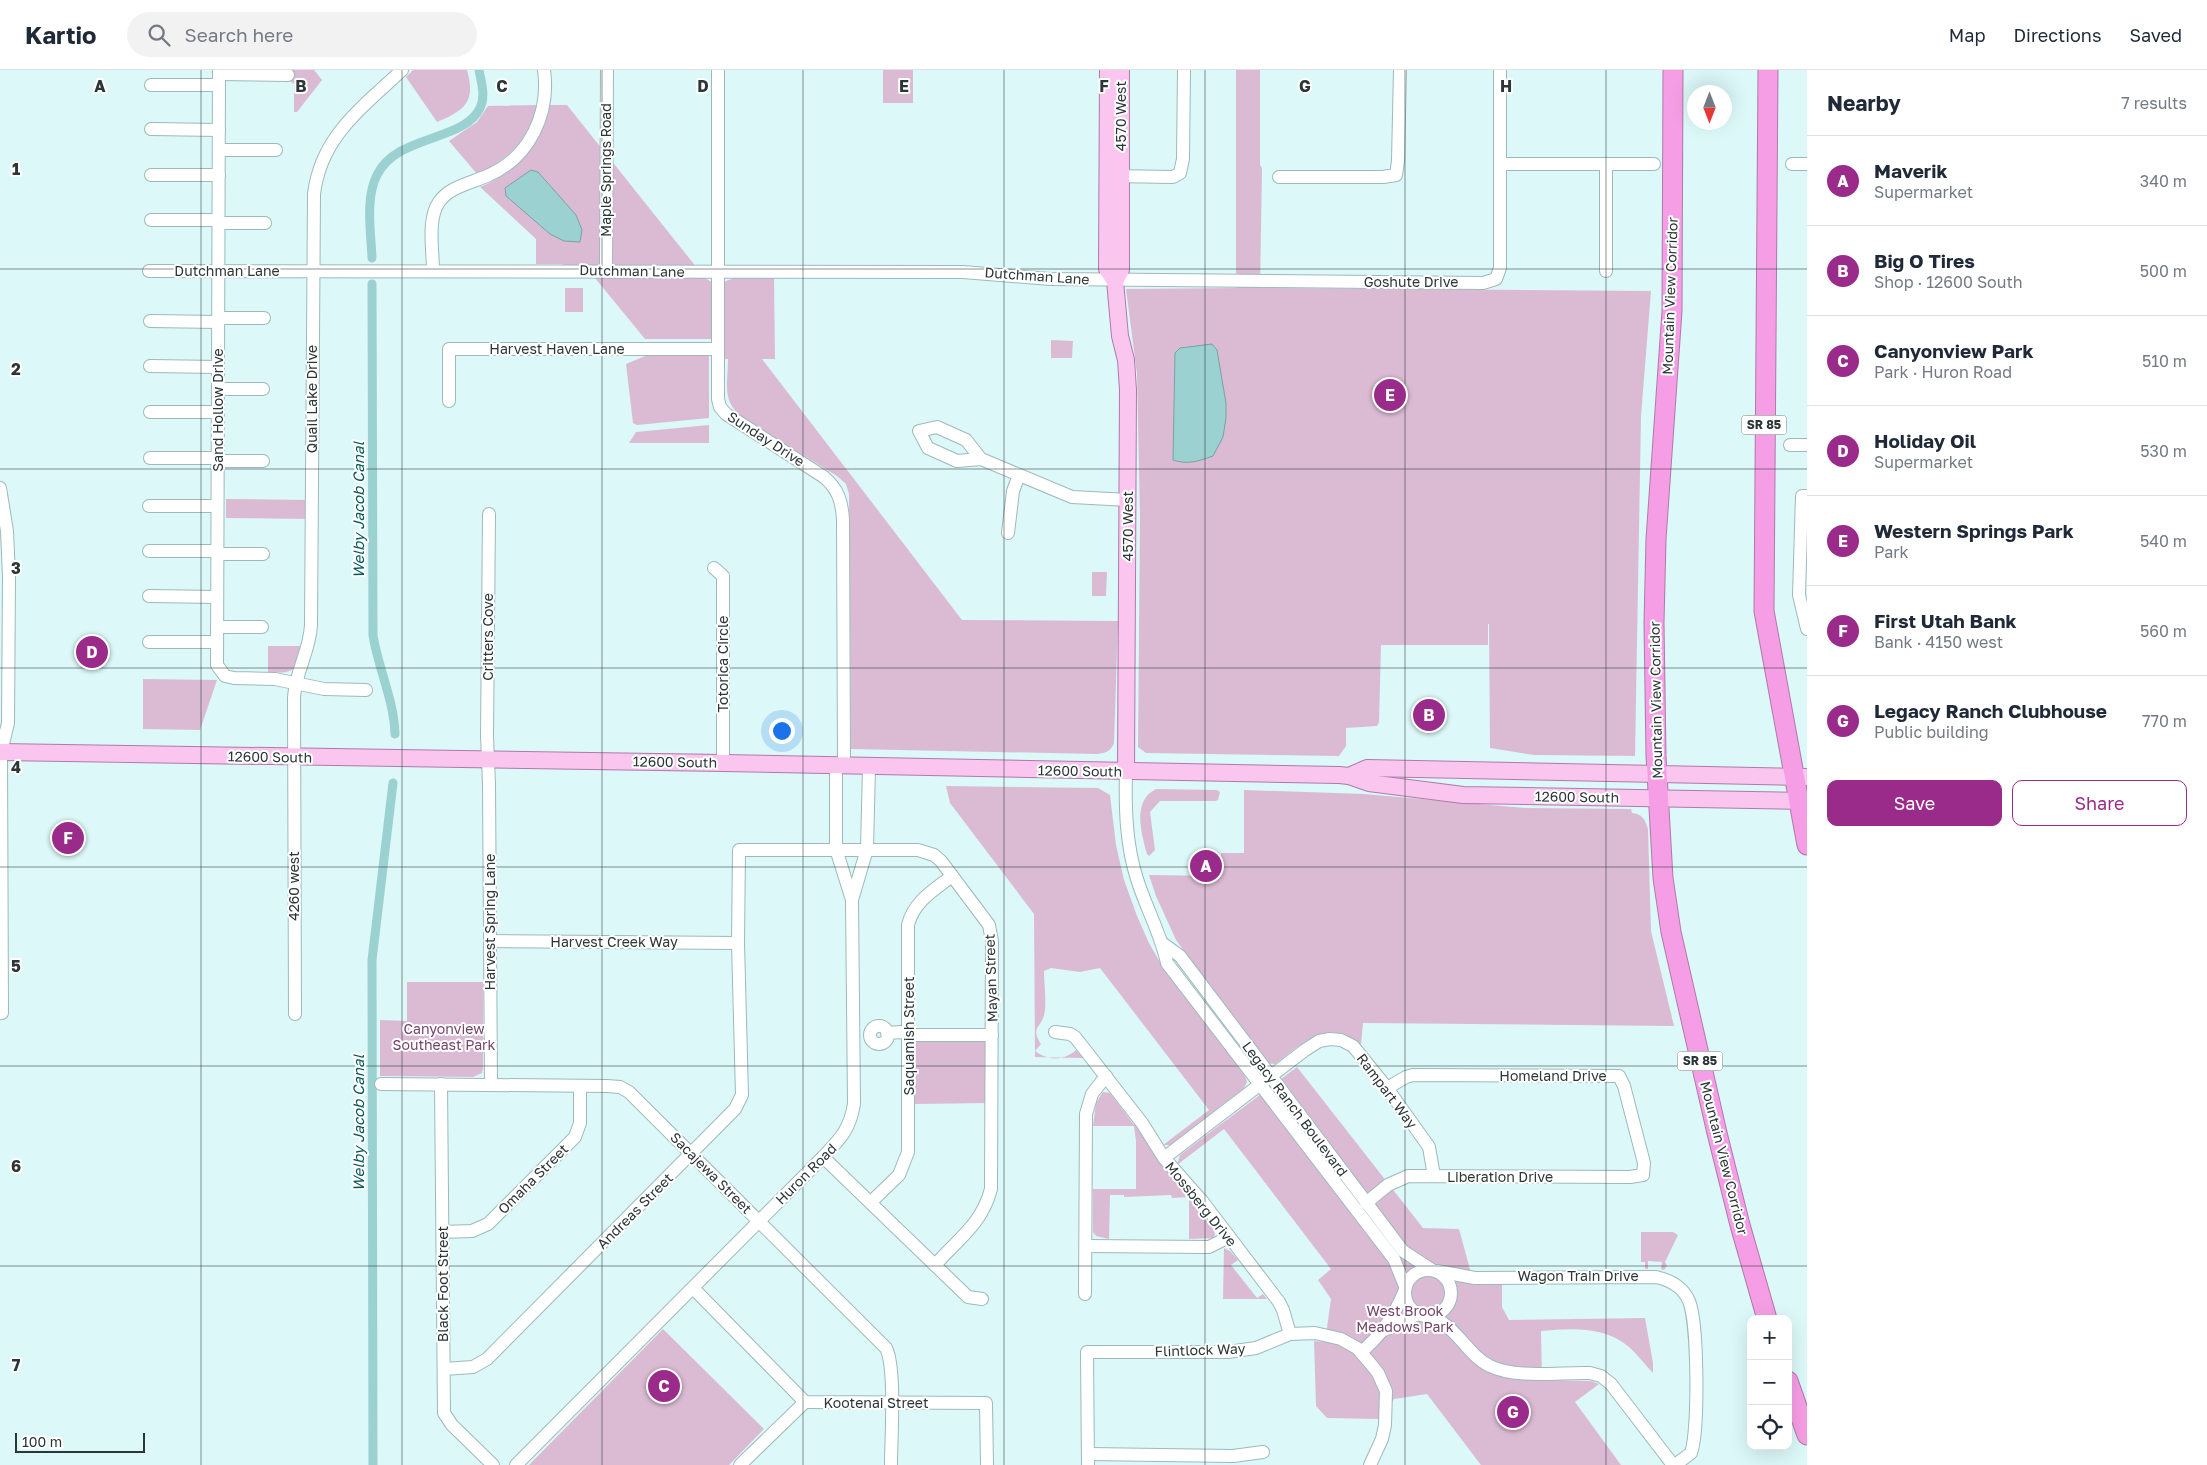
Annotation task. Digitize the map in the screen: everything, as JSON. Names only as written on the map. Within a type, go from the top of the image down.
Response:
[{"type":"highway","name":"Mountain View Corridor","points":[[1673,70],[1672,311],[1656,539],[1654,623],[1656,774],[1663,878],[1673,940],[1740,1224],[1767,1315]]},
{"type":"highway","name":"SR 85","points":[[1768,70],[1764,611],[1801,777],[1807,845]]},
{"type":"highway","points":[[1792,1392],[1807,1435]]},
{"type":"main road","name":"4570 West","points":[[1108,70],[1121,270],[1115,281],[1120,336],[1126,360],[1128,390],[1129,500],[1126,771]]},
{"type":"main road","name":"4570 West","points":[[1114,176],[1121,70]]},
{"type":"main road","name":"12600 South","points":[[0,751],[1349,776],[1369,783],[1463,795],[1803,801]]},
{"type":"main road","name":"12600 South","points":[[1349,776],[1367,768],[1801,777]]},
{"type":"street","name":"Quail Lake Drive","points":[[294,757],[296,681],[308,649],[311,633],[313,270],[314,194],[317,173],[324,154],[339,132],[402,70]]},
{"type":"street","points":[[433,270],[433,218],[438,202],[457,187],[491,174],[520,154],[537,126],[542,110],[546,82],[544,70]]},
{"type":"street","name":"Maple Springs Road","points":[[606,270],[607,70]]},
{"type":"street","name":"Sunday Drive","points":[[718,70],[717,392],[723,411],[824,477],[833,485],[839,495],[843,520],[840,766]]},
{"type":"street","points":[[1114,176],[1172,177],[1180,174],[1183,159],[1184,70]]},
{"type":"street","points":[[1280,177],[1383,177],[1396,175],[1400,70]]},
{"type":"street","name":"Goshute Drive","points":[[1115,281],[1483,283],[1496,279],[1500,268],[1500,70]]},
{"type":"street","points":[[151,85],[219,76],[288,75]]},
{"type":"street","name":"Sand Hollow Drive","points":[[219,76],[217,665],[225,676],[234,678],[275,678],[296,681],[324,689],[366,690]]},
{"type":"street","points":[[151,129],[219,130]]},
{"type":"street","points":[[219,150],[276,150]]},
{"type":"street","points":[[1501,164],[1654,164]]},
{"type":"street","points":[[1606,164],[1606,271]]},
{"type":"street","points":[[1792,164],[1807,164]]},
{"type":"street","points":[[151,175],[219,176]]},
{"type":"street","points":[[151,220],[265,223]]},
{"type":"street","name":"Dutchman Lane","points":[[148,271],[606,270],[963,272],[1050,280],[1115,281]]},
{"type":"street","points":[[150,321],[264,318]]},
{"type":"street","name":"Harvest Haven Lane","points":[[448,401],[449,349],[718,349]]},
{"type":"street","points":[[150,366],[218,367]]},
{"type":"street","points":[[218,389],[263,390]]},
{"type":"street","points":[[150,412],[218,412]]},
{"type":"street","points":[[1790,445],[1807,445]]},
{"type":"street","points":[[150,458],[263,461]]},
{"type":"street","points":[[981,460],[1072,497],[1129,500]]},
{"type":"street","points":[[1008,533],[1013,491],[1019,475]]},
{"type":"street","points":[[0,488],[7,531],[9,576],[8,724],[0,751],[2,1013]]},
{"type":"street","points":[[1807,496],[1802,496],[1799,595],[1807,629]]},
{"type":"street","points":[[149,506],[217,506]]},
{"type":"street","name":"Critters Cove","points":[[488,759],[490,514]]},
{"type":"street","points":[[149,551],[263,554]]},
{"type":"street","name":"Totorica Circle","points":[[714,568],[722,576],[723,763]]},
{"type":"street","points":[[149,596],[217,597]]},
{"type":"street","points":[[216,627],[262,627]]},
{"type":"street","points":[[149,642],[216,642]]},
{"type":"street","name":"4260 west","points":[[294,757],[295,1014]]},
{"type":"street","name":"Harvest Spring Lane","points":[[488,759],[490,1085]]},
{"type":"street","name":"Huron Road","points":[[840,766],[836,849],[852,900]]},
{"type":"street","name":"Huron Road","points":[[516,1465],[760,1221],[841,1138],[851,1123],[854,1104],[852,900],[867,849],[869,767]]},
{"type":"street","name":"Legacy Ranch Boulevard","points":[[1126,771],[1126,817],[1131,852],[1137,878],[1149,914],[1162,942],[1167,963],[1366,1203],[1403,1251],[1435,1271]]},
{"type":"street","name":"Mayan Street","points":[[739,850],[867,849],[918,850],[926,852],[941,861],[989,925],[992,941],[991,1189],[987,1204],[979,1219],[935,1265]]},
{"type":"street","name":"Andreas Street","points":[[444,1368],[473,1366],[487,1359],[735,1109],[742,1096],[738,943],[739,850]]},
{"type":"street","name":"Saquamish Street","points":[[872,1202],[899,1175],[908,1152],[908,925],[911,914],[917,904],[952,876]]},
{"type":"street","name":"Harvest Creek Way","points":[[490,941],[738,943]]},
{"type":"street","points":[[853,1035],[870,1035],[873,1029],[878,1026],[884,1028],[887,1035],[902,1038],[909,1035],[992,1035]]},
{"type":"street","name":"Mossberg Drive","points":[[1055,1032],[1070,1034],[1076,1038],[1106,1076],[1142,1123],[1164,1158],[1202,1201],[1279,1302],[1290,1334]]},
{"type":"street","name":"Rampart Way","points":[[1164,1158],[1319,1041],[1330,1039],[1341,1040],[1353,1046],[1387,1088],[1429,1147],[1434,1176]]},
{"type":"street","name":"Homeland Drive","points":[[1387,1088],[1413,1075],[1619,1076],[1624,1086],[1644,1163],[1643,1175]]},
{"type":"street","points":[[1085,1294],[1086,1114],[1092,1094],[1106,1076]]},
{"type":"street","name":"Legacy Ranch Boulevard","points":[[1265,1080],[1394,1259],[1405,1288]]},
{"type":"street","name":"Sacajewa Street","points":[[381,1084],[620,1087],[629,1092],[886,1348],[889,1355],[891,1465]]},
{"type":"street","name":"Black Foot Street","points":[[441,1084],[444,1413],[452,1426],[492,1465]]},
{"type":"street","name":"Omaha Street","points":[[443,1232],[472,1231],[488,1224],[575,1137],[580,1123],[580,1086]]},
{"type":"street","points":[[823,1156],[968,1297],[982,1298]]},
{"type":"street","name":"Liberation Drive","points":[[1366,1203],[1395,1180],[1408,1176],[1630,1178],[1643,1175]]},
{"type":"street","points":[[1086,1246],[1202,1248],[1215,1246],[1229,1237]]},
{"type":"street","points":[[1361,1352],[1382,1331],[1398,1307],[1405,1288],[1413,1275],[1419,1271],[1435,1271],[1448,1280],[1455,1333]]},
{"type":"street","name":"Wagon Train Drive","points":[[1435,1271],[1475,1278],[1643,1276],[1663,1278],[1679,1287],[1688,1301],[1694,1320],[1695,1436],[1691,1453],[1674,1465]]},
{"type":"street","points":[[1382,1331],[1422,1315],[1441,1313],[1451,1297],[1475,1278]]},
{"type":"street","name":"Kootenai Street","points":[[693,1288],[805,1402],[986,1403],[987,1465]]},
{"type":"street","points":[[1405,1288],[1407,1304],[1422,1315],[1443,1324],[1455,1333],[1482,1362],[1498,1370],[1517,1373],[1590,1373],[1601,1376],[1611,1384],[1674,1465]]},
{"type":"street","name":"Flintlock Way","points":[[1088,1460],[1087,1352],[1228,1352],[1256,1348],[1290,1334],[1327,1335],[1341,1339],[1361,1352],[1378,1373],[1386,1392],[1385,1425],[1372,1465]]},
{"type":"street","points":[[740,1465],[805,1402]]},
{"type":"street","points":[[1088,1460],[1233,1456],[1263,1452]]},
{"type":"green space","points":[[291,70],[314,70],[322,80],[297,112],[294,112],[294,84],[290,81]]},
{"type":"green space","points":[[413,70],[467,70],[470,90],[466,104],[455,113],[437,122],[406,77]]},
{"type":"green space","points":[[883,70],[913,70],[913,103],[883,103]]},
{"type":"green space","points":[[1236,70],[1260,70],[1260,165],[1262,168],[1260,288],[1651,291],[1641,416],[1635,756],[1534,755],[1490,748],[1489,624],[1488,645],[1381,645],[1379,722],[1377,726],[1346,728],[1346,746],[1339,756],[1146,753],[1138,747],[1140,516],[1137,374],[1126,289],[1236,288]]},
{"type":"green space","points":[[537,105],[528,128],[516,147],[499,162],[477,174],[449,141],[477,122],[488,106]]},
{"type":"green space","points":[[550,105],[567,105],[705,278],[713,283],[713,339],[645,339],[595,278],[564,278],[563,264],[536,264],[536,239],[480,187],[506,173],[526,155],[540,133]]},
{"type":"green space","points":[[734,278],[774,278],[775,359],[762,359],[962,620],[1118,621],[1114,743],[1110,750],[1097,754],[851,749],[849,494],[846,484],[837,476],[743,418],[731,405],[727,392],[728,359],[723,359],[722,286],[726,281]]},
{"type":"green space","points":[[565,288],[583,288],[583,312],[565,312]]},
{"type":"green space","points":[[1051,340],[1073,341],[1072,358],[1051,358]]},
{"type":"green space","points":[[709,353],[709,418],[637,425],[633,423],[626,364],[650,354]]},
{"type":"green space","points":[[709,425],[709,443],[629,443],[636,432]]},
{"type":"green space","points":[[226,499],[307,500],[307,519],[226,518]]},
{"type":"green space","points":[[1092,572],[1107,572],[1106,596],[1092,596]]},
{"type":"green space","points":[[268,646],[303,646],[293,669],[284,672],[268,672]]},
{"type":"green space","points":[[143,679],[217,680],[200,730],[143,729]]},
{"type":"green space","points":[[946,786],[1098,788],[1110,795],[1116,845],[1124,880],[1149,943],[1161,964],[1245,1076],[1247,1082],[1244,1088],[1170,1145],[1163,1145],[1209,1110],[1100,968],[1080,972],[1051,968],[1044,971],[1045,1011],[1036,1031],[1041,1044],[1035,1051],[1048,1057],[1035,1057],[1034,914],[950,803]]},
{"type":"green space","points":[[1156,789],[1217,790],[1220,792],[1218,800],[1215,801],[1160,801],[1150,812],[1155,850],[1149,856],[1140,818],[1144,801],[1148,794]]},
{"type":"green space","points":[[1244,790],[1364,794],[1525,808],[1631,809],[1632,813],[1643,818],[1648,829],[1651,931],[1674,1026],[1363,1023],[1361,1045],[1349,1037],[1337,1033],[1326,1033],[1305,1042],[1275,1064],[1267,1063],[1176,940],[1156,896],[1149,875],[1220,876],[1221,853],[1244,853]]},
{"type":"green space","name":"Canyonview Southeast Park","points":[[407,982],[483,982],[482,1073],[473,1077],[380,1076],[380,1020],[407,1021]]},
{"type":"green space","points":[[916,1039],[984,1039],[988,1044],[989,1103],[913,1104],[913,1044]]},
{"type":"green space","points":[[1076,1050],[1083,1058],[1062,1058]]},
{"type":"green space","name":"West Brook Meadows Park","points":[[1297,1067],[1423,1228],[1459,1229],[1474,1284],[1502,1284],[1502,1307],[1509,1320],[1645,1318],[1653,1373],[1629,1347],[1609,1335],[1576,1329],[1541,1331],[1542,1380],[1591,1381],[1599,1384],[1575,1402],[1621,1465],[1481,1465],[1427,1394],[1394,1399],[1380,1419],[1327,1418],[1316,1406],[1314,1341],[1325,1342],[1331,1299],[1318,1280],[1331,1269],[1224,1129],[1177,1165],[1180,1155]]},
{"type":"green space","points":[[1103,1092],[1110,1093],[1134,1125],[1135,1123],[1170,1174],[1190,1195],[1189,1198],[1172,1198],[1171,1195],[1124,1197],[1124,1195],[1110,1195],[1109,1239],[1096,1236],[1093,1232],[1093,1189],[1136,1189],[1136,1141],[1134,1126],[1093,1126],[1096,1103]]},
{"type":"green space","points":[[1189,1198],[1214,1230],[1215,1235],[1213,1238],[1189,1239]]},
{"type":"green space","points":[[1641,1232],[1673,1232],[1678,1235],[1665,1262],[1667,1266],[1664,1270],[1661,1269],[1662,1262],[1648,1261],[1648,1269],[1645,1269],[1645,1262],[1641,1262]]},
{"type":"green space","points":[[1224,1248],[1230,1251],[1238,1260],[1231,1265],[1257,1298],[1263,1294],[1267,1299],[1223,1299]]},
{"type":"green space","points":[[663,1329],[764,1429],[729,1465],[529,1465]]},
{"type":"water","points":[[531,170],[538,172],[576,215],[582,230],[580,242],[564,241],[550,234],[506,196],[505,188]]},
{"type":"water","points":[[1212,344],[1217,350],[1226,403],[1223,437],[1213,456],[1189,462],[1173,460],[1175,353],[1180,348]]},
{"type":"waterway","name":"Welby Jacob Canal","points":[[372,258],[370,205],[373,184],[377,175],[387,162],[399,152],[460,127],[472,119],[480,108],[483,99],[479,70]]},
{"type":"waterway","name":"Welby Jacob Canal","points":[[372,284],[373,635],[392,709],[395,734]]},
{"type":"waterway","name":"Welby Jacob Canal","points":[[373,1465],[372,960],[393,783]]},
{"type":"place","name":"Western Springs Park","points":[[1390,395]]},
{"type":"place","name":"Holiday Oil","points":[[92,652]]},
{"type":"place","name":"Big O Tires","points":[[1429,715]]},
{"type":"place","name":"First Utah Bank","points":[[68,838]]},
{"type":"place","name":"Maverik","points":[[1206,866]]},
{"type":"place","name":"Canyonview Park","points":[[664,1386]]},
{"type":"place","name":"Legacy Ranch Clubhouse","points":[[1513,1412]]}]
